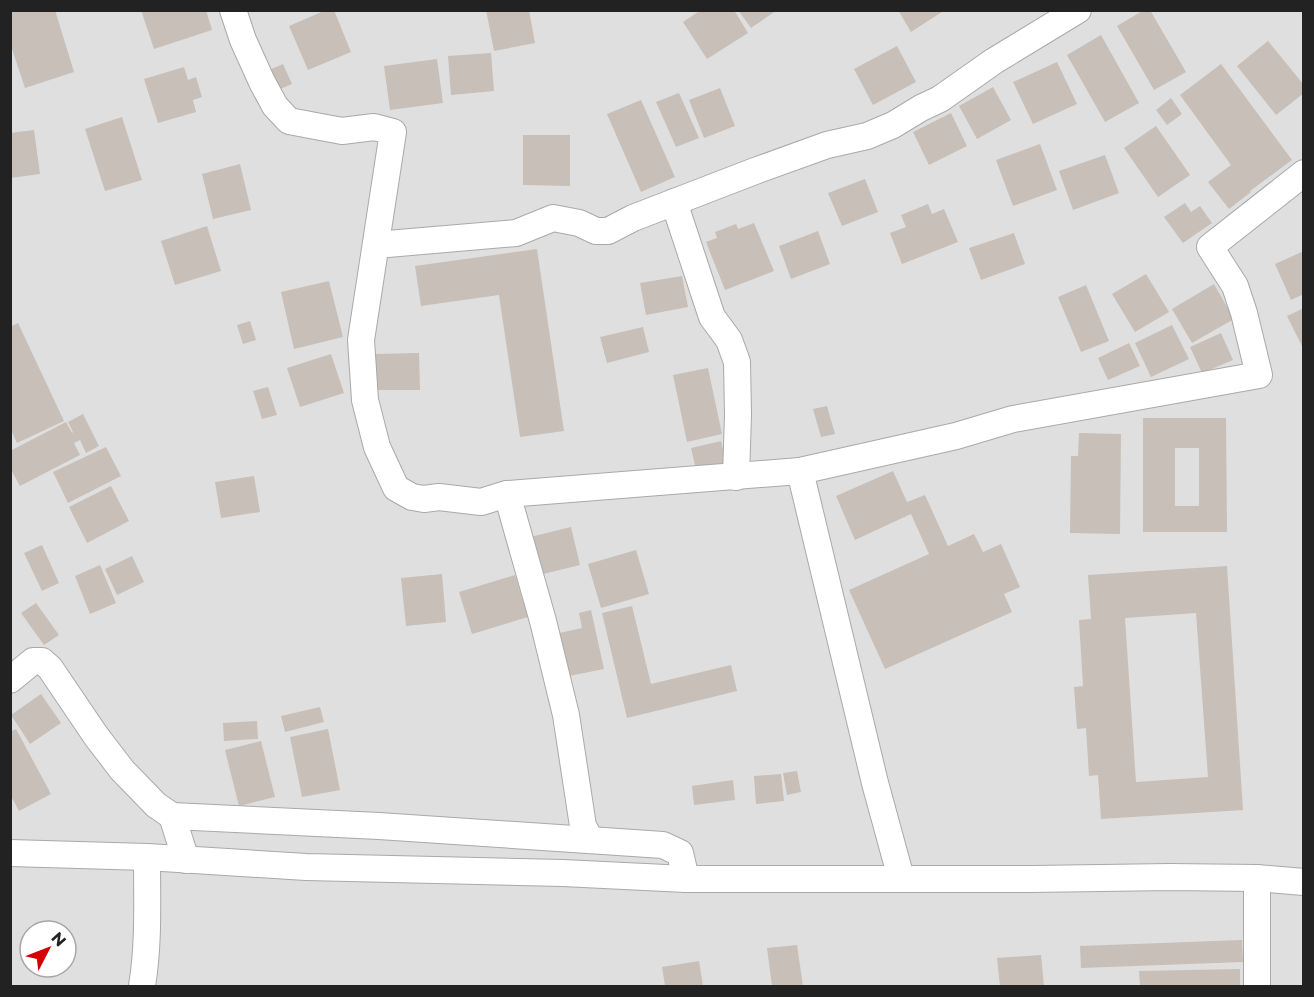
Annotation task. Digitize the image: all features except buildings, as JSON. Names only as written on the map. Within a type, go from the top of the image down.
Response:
[{"type":"street","points":[[233,10],[243,40],[262,82],[275,106],[289,121],[342,131],[374,127],[393,132],[362,340],[365,400],[377,447],[396,488],[412,497],[424,499],[439,497],[481,502],[507,494],[800,471],[956,436],[1013,419],[1259,375],[1235,286],[1210,247],[1304,173]]},
{"type":"street","points":[[376,245],[516,233],[553,218],[579,223],[596,231],[608,231],[633,218],[827,145],[867,136],[893,125],[940,99],[994,61],[1078,10]]},
{"type":"street","points":[[674,202],[712,317],[729,340],[737,362],[736,477]]},
{"type":"street","points":[[800,471],[873,775],[901,878]]},
{"type":"street","points":[[507,494],[546,632],[566,715],[583,826],[590,839]]},
{"type":"street","points":[[10,680],[33,662],[45,663],[122,770],[156,805],[172,816],[226,817],[663,845],[680,853],[686,879]]},
{"type":"street","points":[[172,816],[186,860]]},
{"type":"street","points":[[10,853],[147,857],[306,867],[563,873],[686,879],[1170,877],[1257,878],[1304,882]]},
{"type":"street","points":[[142,987],[148,922],[147,857]]},
{"type":"street","points":[[1257,878],[1257,987]]},
{"type":"shaded area","points":[[10,11],[1303,11],[1303,986],[11,986]]}]
